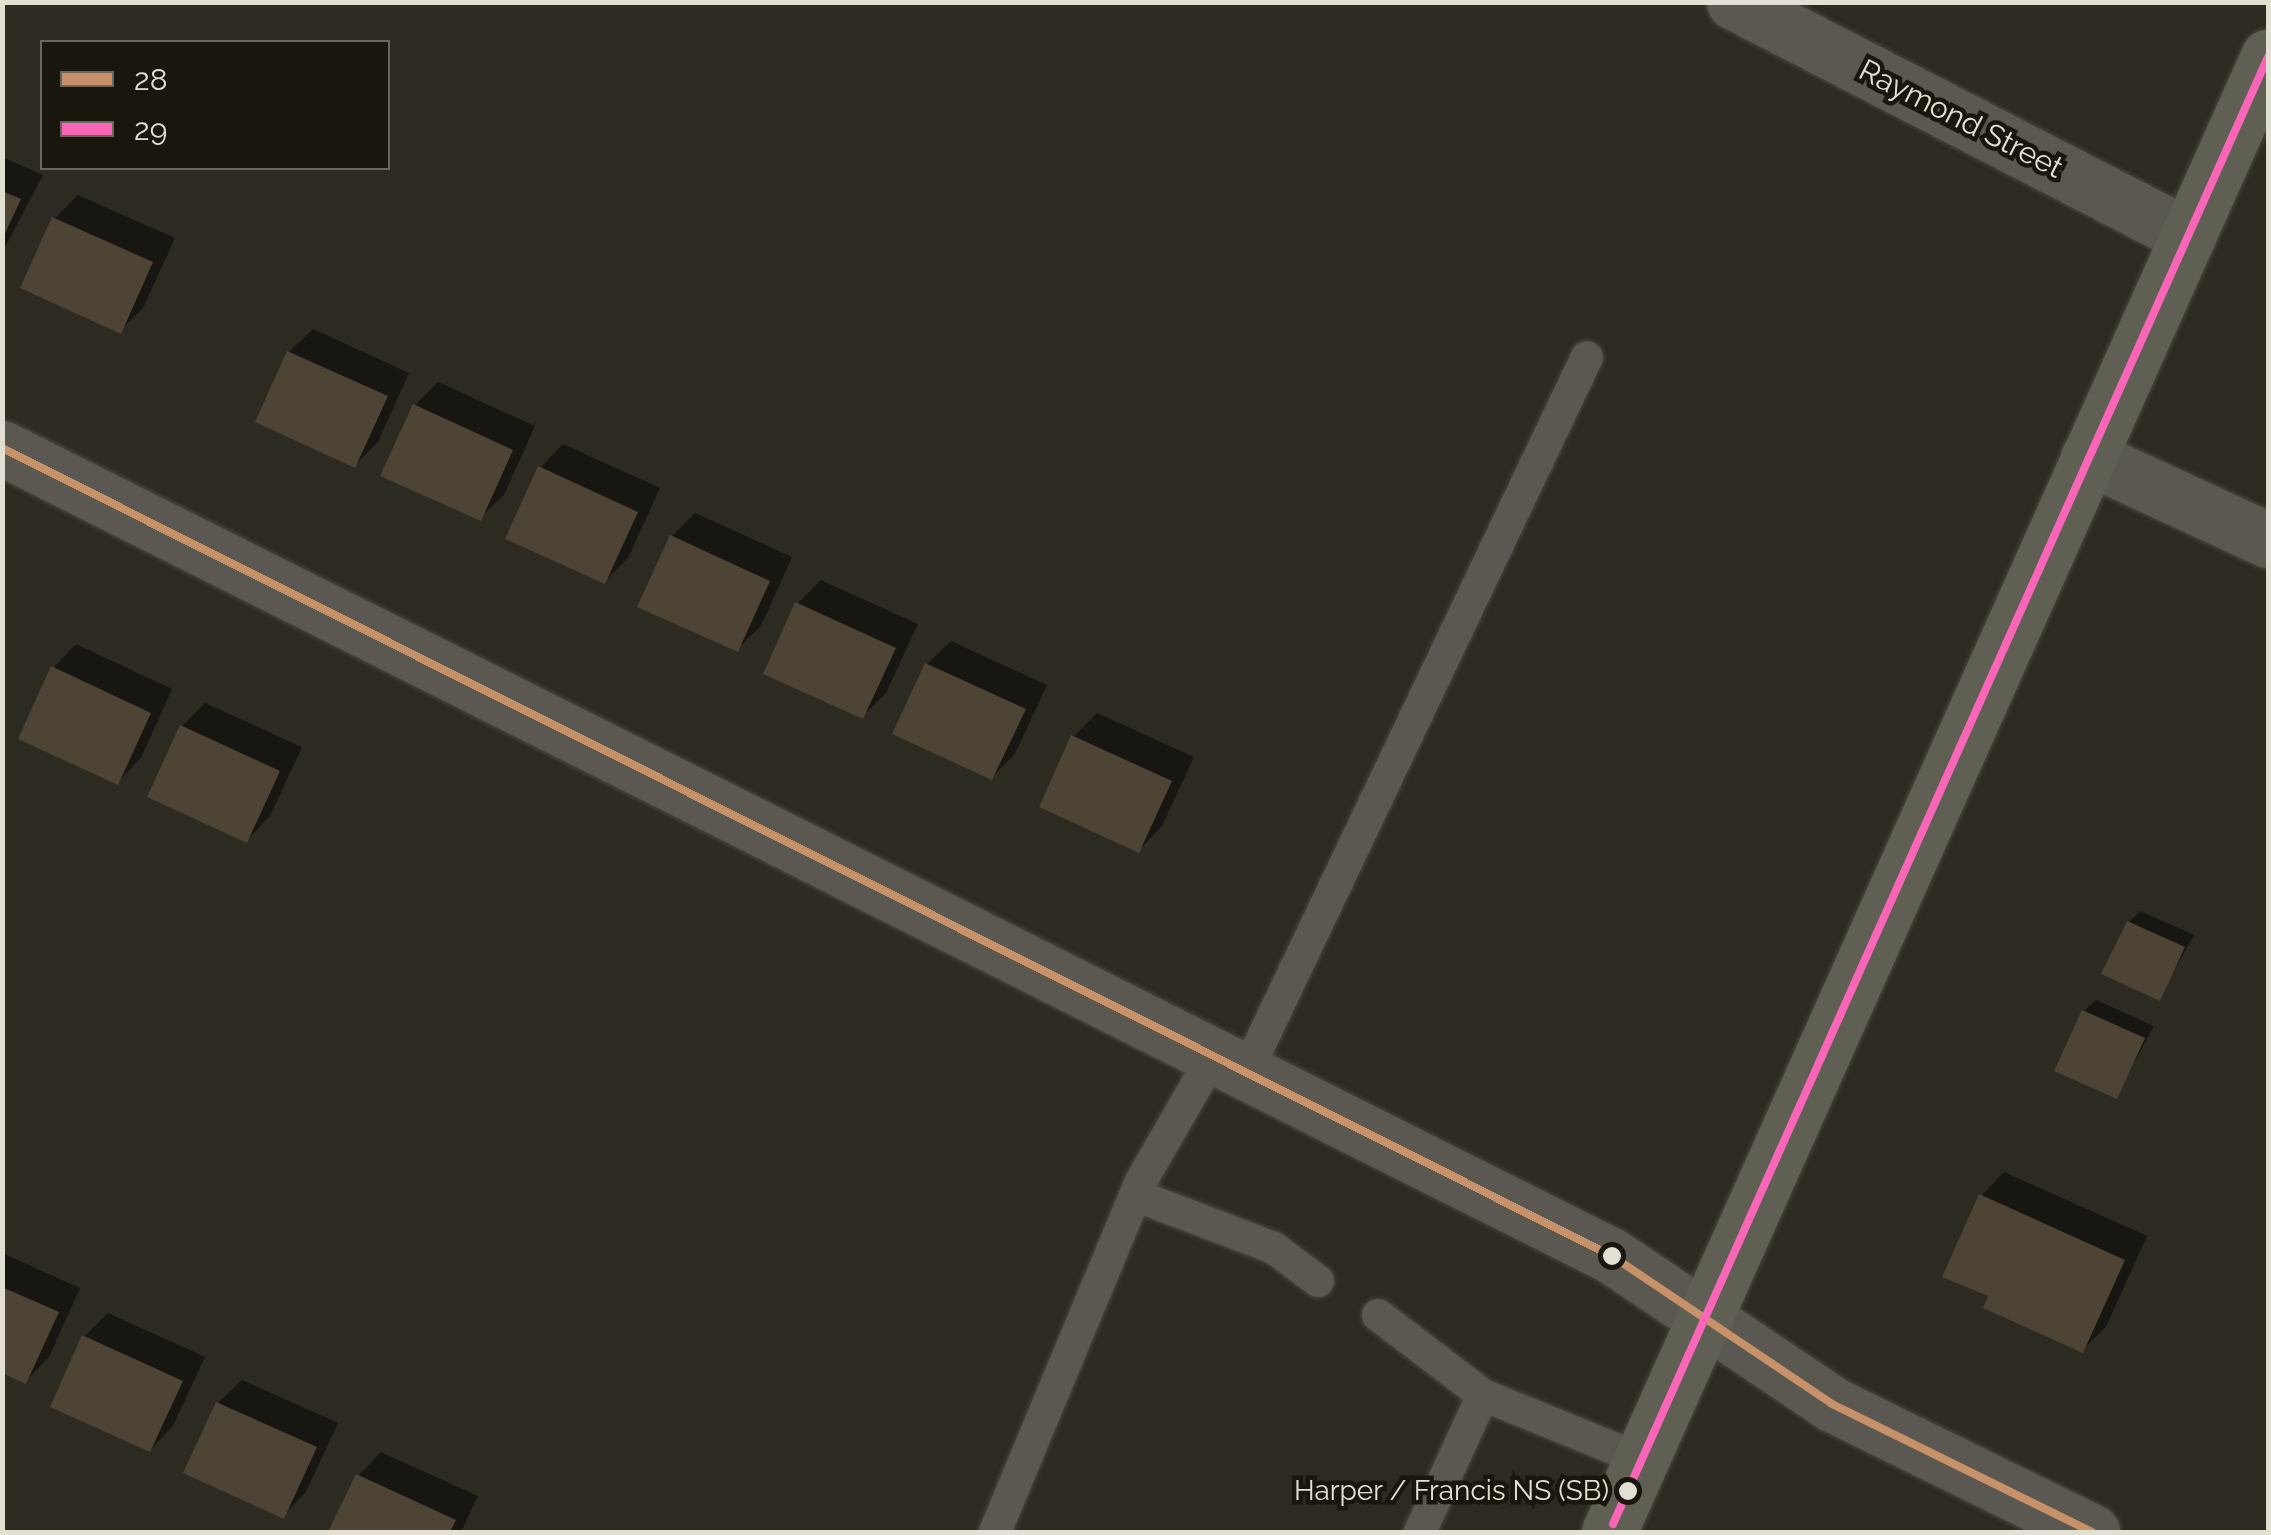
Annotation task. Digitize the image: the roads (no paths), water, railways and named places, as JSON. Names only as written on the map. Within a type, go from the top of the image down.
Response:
[{"type":"main road","points":[[1609,1532],[2268,57]]},
{"type":"street","name":"Raymond Street","points":[[1734,2],[2188,236]]},
{"type":"street","points":[[2,448],[1612,1256],[1832,1404],[2092,1532]]},
{"type":"street","points":[[2088,457],[2268,540]]},
{"type":"lane","points":[[995,1532],[1135,1195],[1229,1066],[1588,357]]},
{"type":"lane","points":[[1135,1195],[1274,1248],[1318,1281]]},
{"type":"lane","points":[[1378,1315],[1484,1395],[1642,1460]]},
{"type":"lane","points":[[1420,1532],[1484,1395]]},
{"type":"place","name":"Harper / Francis NS (SB)","points":[[1628,1491]]}]
